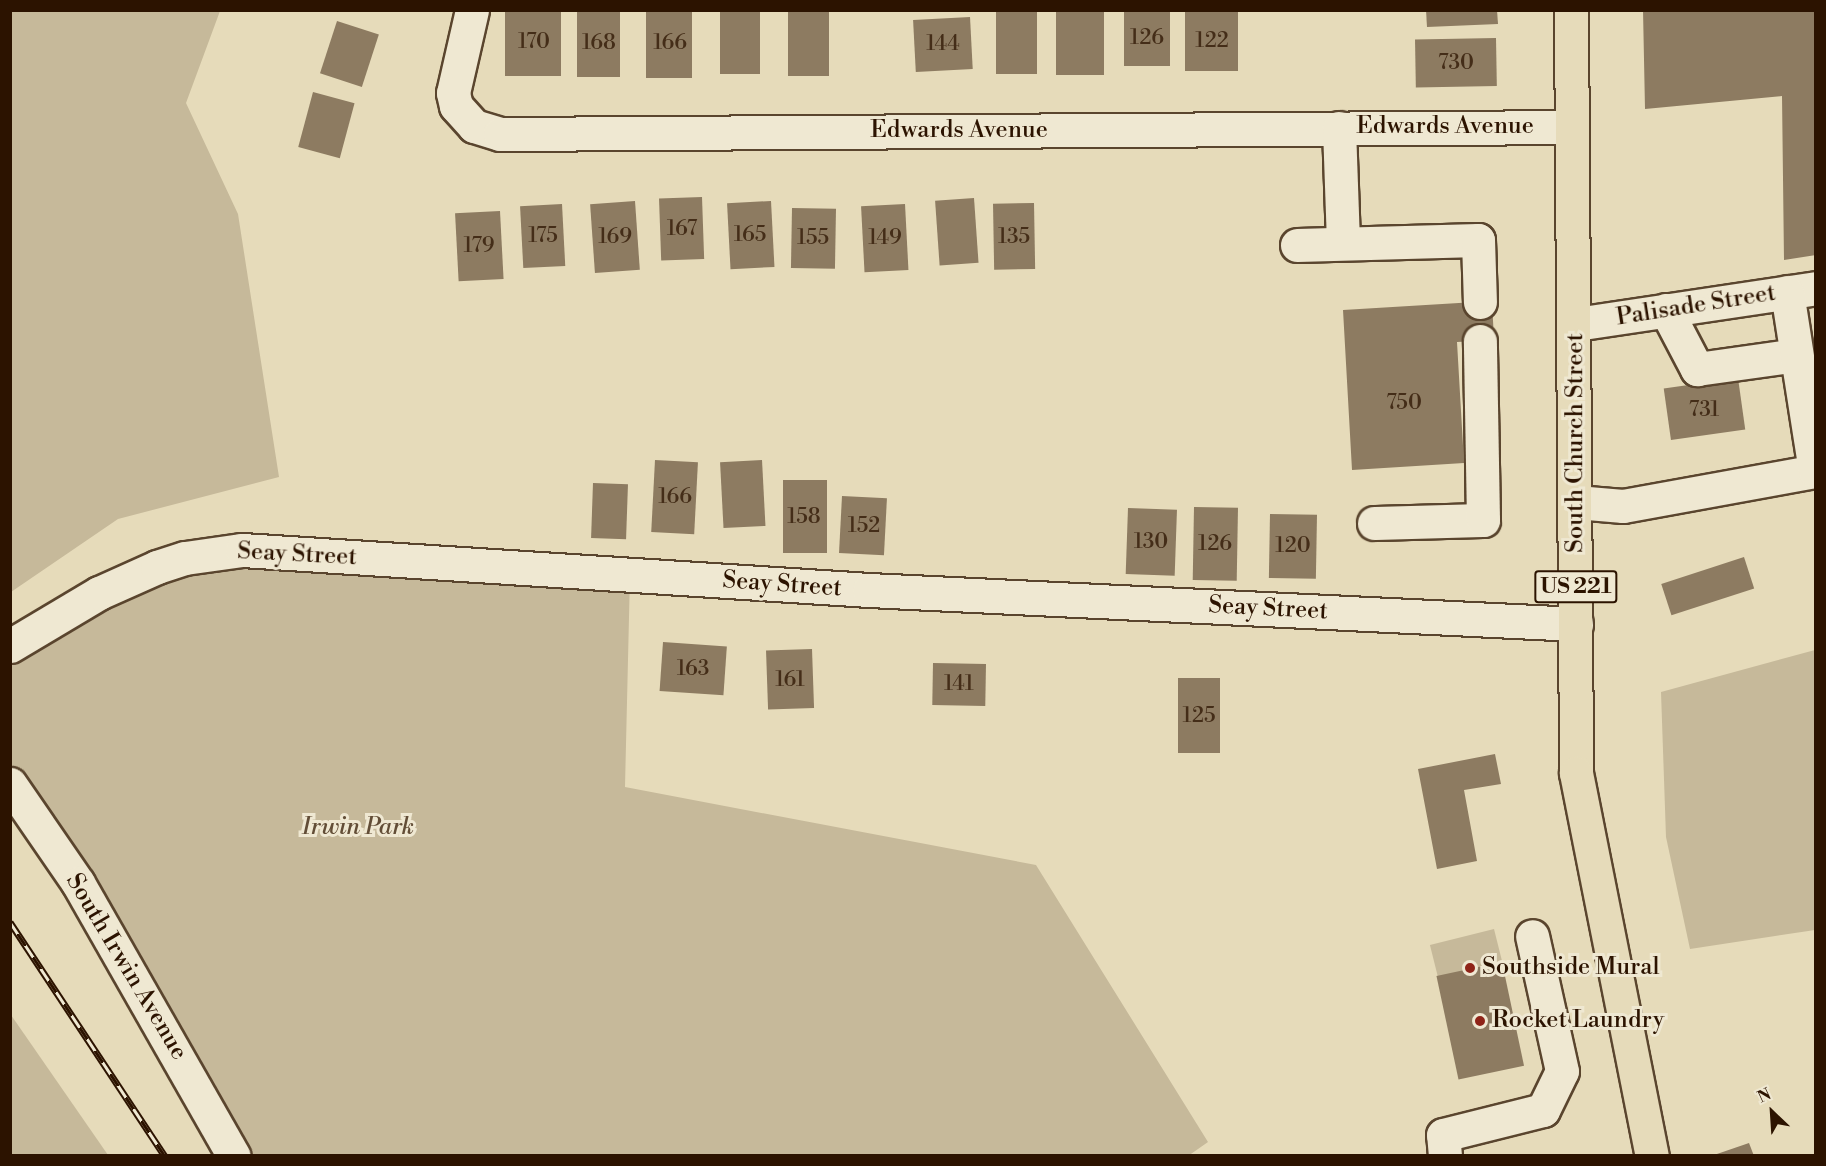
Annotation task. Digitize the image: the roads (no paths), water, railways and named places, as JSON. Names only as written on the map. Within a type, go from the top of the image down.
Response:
[{"type":"main road","name":"South Church Street","points":[[1571,10],[1571,127],[1576,324],[1576,773],[1652,1155]]},
{"type":"street","name":"Edwards Avenue","points":[[472,10],[453,93],[456,106],[474,126],[500,134],[1571,127]]},
{"type":"street","points":[[1339,128],[1343,243]]},
{"type":"street","points":[[1297,245],[1478,240],[1480,302]]},
{"type":"street","points":[[1576,502],[1623,506],[1815,471],[1796,355],[1801,290]]},
{"type":"street","name":"Palisade Street","points":[[1576,324],[1801,290]]},
{"type":"street","points":[[1666,310],[1696,369],[1796,355]]},
{"type":"street","points":[[1374,523],[1484,520],[1480,341]]},
{"type":"street","name":"Seay Street","points":[[10,646],[99,593],[157,567],[185,558],[242,550],[869,590],[1576,624]]},
{"type":"street","name":"South Irwin Avenue","points":[[10,784],[107,932],[234,1155]]},
{"type":"street","points":[[1445,1155],[1443,1135],[1543,1110],[1562,1071],[1532,936]]},
{"type":"railway","points":[[10,922],[165,1156]]},
{"type":"place","name":"Southside Mural","points":[[1470,968]]},
{"type":"place","name":"Rocket Laundry","points":[[1480,1021]]},
{"type":"park label","name":"Irwin Park","points":[[358,828]]}]
